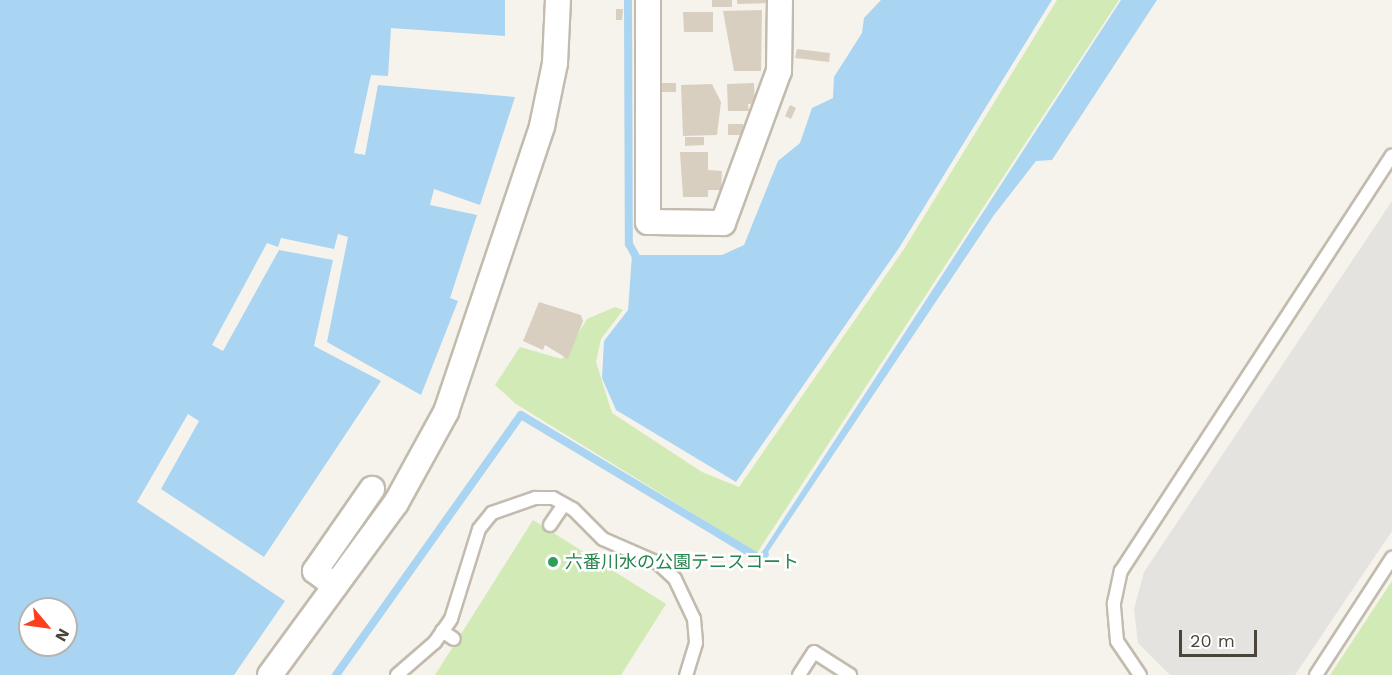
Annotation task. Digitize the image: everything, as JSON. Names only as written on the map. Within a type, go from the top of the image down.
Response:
[{"type":"street","points":[[270,675],[407,485],[446,412],[542,126],[555,63],[558,0]]},
{"type":"street","points":[[648,0],[648,222],[723,223],[779,71],[780,0]]},
{"type":"street","points":[[335,586],[315,572],[372,489]]},
{"type":"lane","points":[[1140,675],[1118,641],[1114,603],[1121,571],[1392,156]]},
{"type":"lane","points":[[397,675],[442,631],[462,597],[479,529],[492,513],[535,498],[564,504],[603,539],[658,563],[675,579],[694,619],[696,643],[686,675]]},
{"type":"lane","points":[[550,525],[564,504]]},
{"type":"lane","points":[[1316,675],[1392,558]]},
{"type":"lane","points":[[442,631],[454,639]]},
{"type":"lane","points":[[799,675],[814,652],[850,675]]},
{"type":"green space","points":[[1057,0],[1119,0],[757,553],[516,404],[495,385],[520,347],[562,359],[587,319],[615,307],[623,310],[601,339],[596,362],[612,413],[702,472],[739,487],[904,249]]},
{"type":"green space","name":"六番川水の公園テニスコート","points":[[533,520],[666,604],[621,675],[435,675]]},
{"type":"green space","points":[[1392,581],[1392,675],[1330,675]]},
{"type":"shaded area","points":[[1392,201],[1392,531],[1295,675],[1170,675],[1138,643],[1134,609],[1144,572]]},
{"type":"water","points":[[0,0],[505,0],[505,36],[391,28],[388,76],[371,75],[354,153],[365,155],[378,85],[515,97],[480,205],[434,189],[430,205],[477,215],[450,298],[458,301],[421,395],[327,342],[348,237],[338,234],[334,249],[281,238],[278,247],[267,243],[212,345],[223,351],[279,250],[333,260],[314,346],[381,381],[264,557],[161,489],[199,421],[188,414],[137,502],[285,601],[234,675],[0,675]]},
{"type":"water","points":[[881,0],[1052,0],[899,248],[736,482],[616,410],[602,378],[604,341],[628,310],[632,255],[722,255],[744,245],[778,161],[800,143],[812,108],[833,98],[834,77],[862,33],[864,18]]},
{"type":"water","points":[[1121,0],[1157,0],[1052,160],[1036,161],[994,215],[762,561],[757,560]]},
{"type":"building","points":[[712,0],[732,0],[732,7],[712,7]]},
{"type":"building","points":[[737,0],[768,0],[768,3],[737,4]]},
{"type":"building","points":[[616,9],[623,9],[622,20],[616,20]]},
{"type":"building","points":[[762,10],[761,71],[734,71],[723,11]]},
{"type":"building","points":[[683,12],[713,12],[713,32],[684,32]]},
{"type":"building","points":[[797,49],[830,53],[829,62],[795,58]]},
{"type":"building","points":[[660,83],[676,83],[676,92],[660,92]]},
{"type":"building","points":[[754,83],[755,103],[748,104],[749,111],[728,111],[727,84]]},
{"type":"building","points":[[712,84],[721,102],[717,135],[683,136],[681,85]]},
{"type":"building","points":[[790,105],[796,108],[791,119],[785,116]]},
{"type":"building","points":[[728,124],[743,124],[743,135],[728,135]]},
{"type":"building","points":[[685,137],[704,137],[704,145],[685,146]]},
{"type":"building","points":[[680,152],[708,152],[708,170],[722,171],[721,190],[708,190],[708,197],[683,197]]},
{"type":"building","points":[[539,302],[581,315],[583,321],[568,359],[545,345],[543,350],[523,341]]},
{"type":"waterway","points":[[628,0],[629,244],[640,264]]},
{"type":"waterway","points":[[336,675],[521,415],[761,559],[765,554]]},
{"type":"place","name":"六番川水の公園テニスコート","points":[[553,562]]}]
